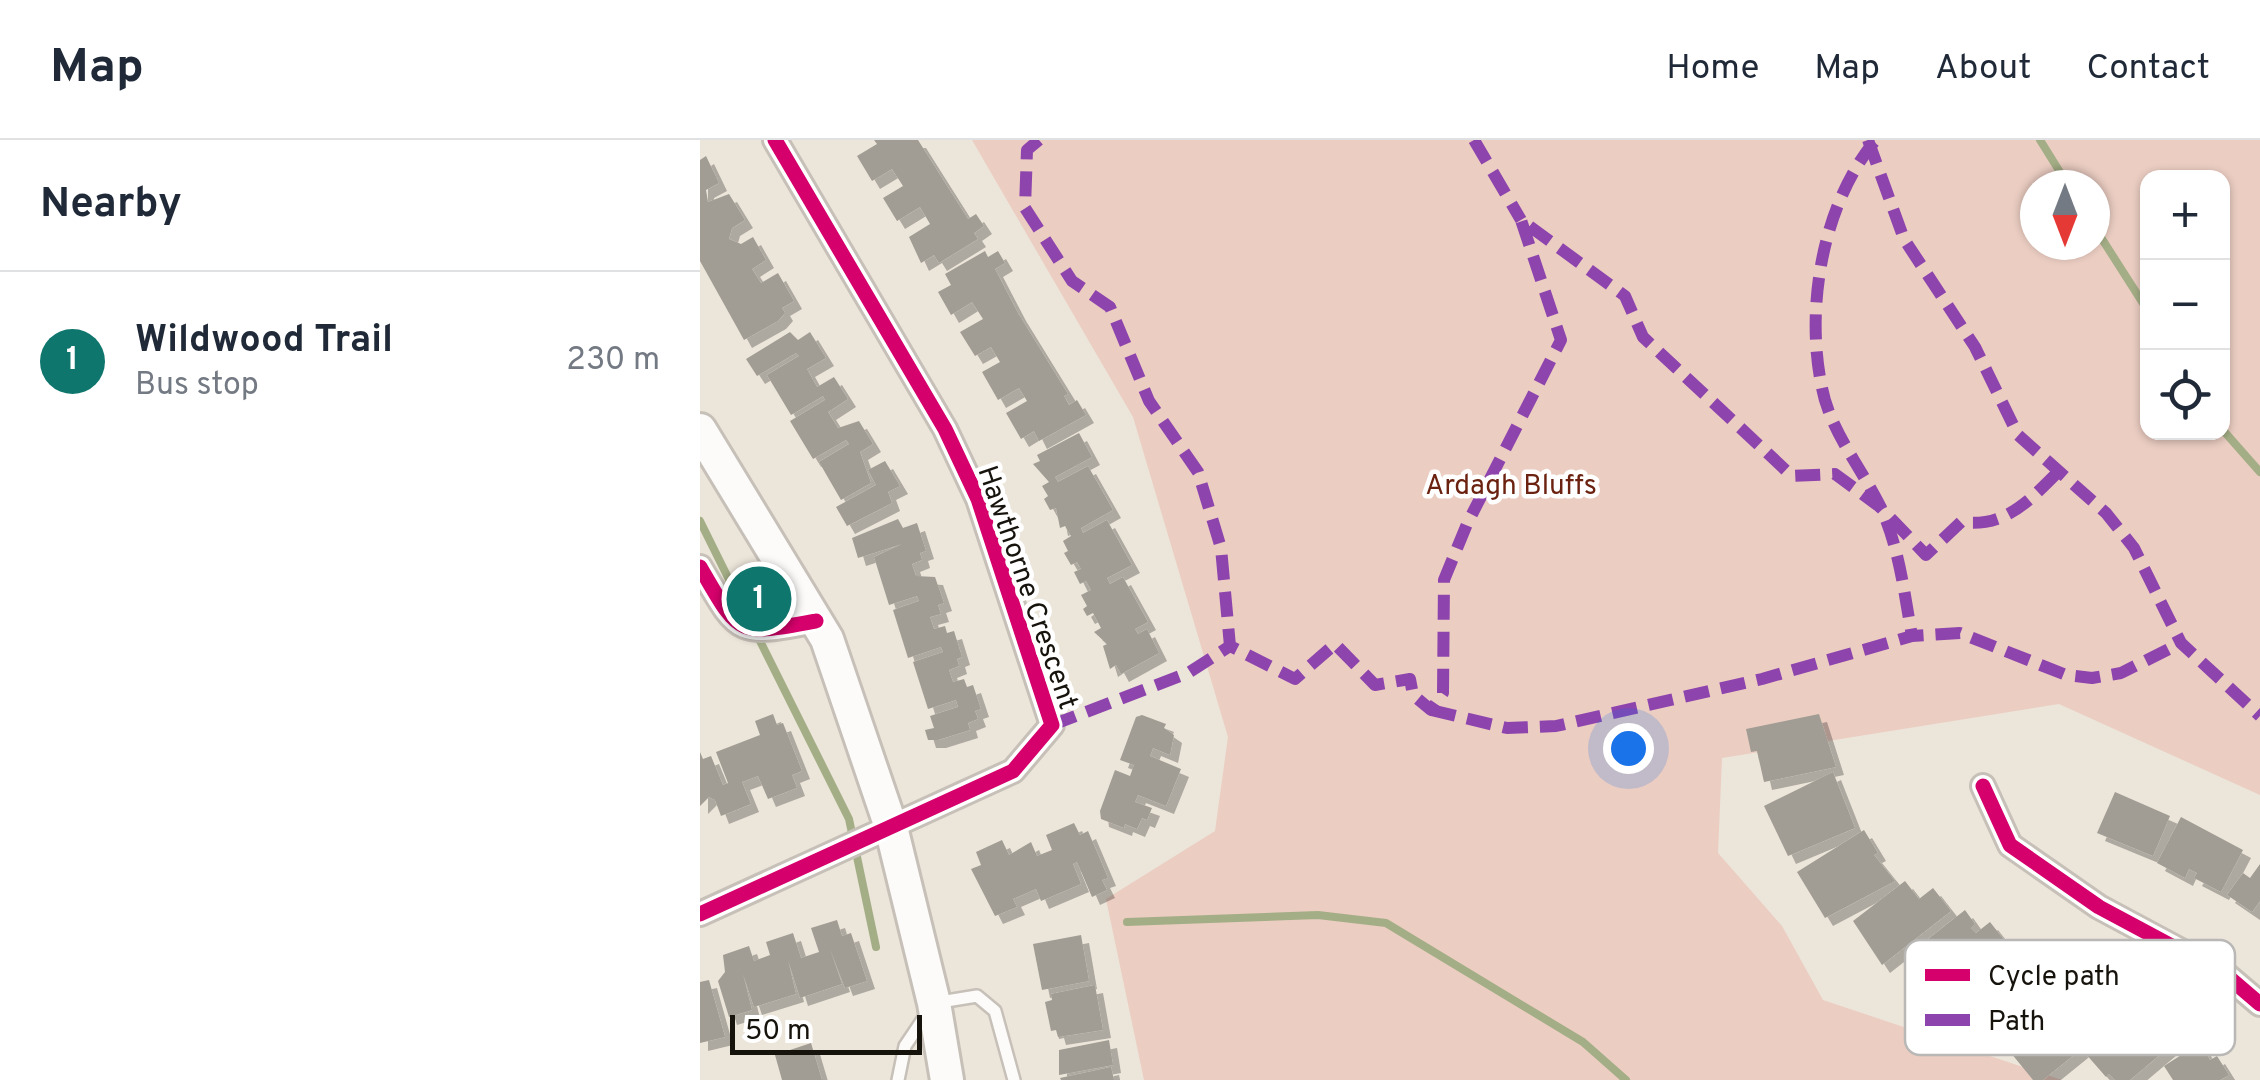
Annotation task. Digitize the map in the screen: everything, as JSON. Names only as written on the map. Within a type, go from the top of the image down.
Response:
[{"type":"main road","points":[[700,430],[827,639],[891,827],[934,1003],[948,1080]]},
{"type":"street","name":"Hawthorne Crescent","points":[[774,140],[945,429],[970,482],[1052,725],[1013,771],[891,827]]},
{"type":"street","points":[[700,567],[731,620],[748,630],[816,621]]},
{"type":"street","points":[[1983,786],[2010,845],[2099,907],[2161,940]]},
{"type":"street","points":[[700,914],[891,827]]},
{"type":"street","points":[[2235,983],[2260,1004]]},
{"type":"lane","points":[[898,1080],[905,1046],[934,1003],[977,996],[995,1011],[1014,1080]]},
{"type":"green space","name":"Ardagh Bluffs","points":[[972,140],[2260,140],[2260,795],[2059,704],[1722,758],[1718,853],[1782,926],[1823,1000],[1905,1027],[1905,1055],[1987,1055],[2062,1080],[1144,1080],[1106,899],[1215,831],[1228,737],[1133,417]]},
{"type":"building","points":[[874,140],[918,140],[968,219],[976,214],[984,226],[974,233],[978,239],[939,263],[934,255],[921,263],[909,237],[930,224],[920,207],[897,221],[883,198],[903,186],[892,169],[872,181],[857,156],[877,144]]},
{"type":"building","points":[[706,156],[719,183],[706,190],[708,202],[729,194],[745,220],[732,228],[729,239],[741,244],[753,237],[766,260],[752,269],[761,283],[778,273],[794,301],[782,308],[785,313],[778,321],[744,340],[700,261],[700,160]]},
{"type":"building","points":[[985,251],[988,257],[998,251],[1005,263],[995,269],[1018,313],[1068,394],[1064,396],[1069,405],[1077,400],[1086,415],[1039,441],[1034,431],[1021,439],[1006,413],[1027,401],[1019,388],[998,400],[982,372],[1000,362],[991,347],[975,356],[960,332],[983,319],[972,302],[951,315],[938,292],[951,285],[945,274]]},
{"type":"building","points":[[790,332],[798,340],[810,332],[826,358],[807,369],[817,387],[834,377],[848,399],[828,412],[838,428],[859,421],[873,444],[860,452],[871,483],[841,500],[819,462],[849,444],[846,440],[813,459],[790,421],[825,400],[823,396],[791,415],[767,375],[799,356],[796,353],[757,376],[746,359]]},
{"type":"building","points":[[1079,433],[1092,457],[1055,477],[1058,482],[1088,466],[1113,510],[1081,528],[1083,533],[1107,520],[1132,565],[1107,578],[1110,584],[1123,577],[1148,622],[1135,629],[1138,634],[1147,629],[1159,653],[1121,674],[1116,665],[1110,669],[1103,646],[1107,644],[1094,632],[1101,628],[1093,613],[1087,616],[1083,609],[1087,606],[1081,595],[1091,590],[1086,581],[1080,584],[1074,572],[1081,569],[1077,562],[1071,565],[1064,553],[1068,551],[1063,541],[1071,536],[1065,526],[1060,528],[1056,508],[1050,510],[1044,499],[1048,496],[1042,486],[1049,482],[1033,464],[1040,461],[1037,455]]},
{"type":"building","points":[[885,461],[900,486],[888,492],[892,503],[847,526],[836,507],[876,485],[868,470]]},
{"type":"building","points":[[898,519],[903,528],[917,523],[926,551],[920,553],[922,560],[912,564],[916,576],[935,577],[944,603],[938,605],[941,614],[930,617],[934,629],[945,626],[947,633],[954,631],[962,657],[957,659],[959,666],[949,670],[953,682],[964,679],[967,687],[973,685],[981,709],[975,711],[978,719],[968,723],[970,730],[938,740],[928,740],[925,730],[934,728],[930,716],[958,707],[956,700],[928,709],[913,662],[943,652],[941,647],[908,658],[893,610],[919,601],[917,596],[889,605],[874,557],[902,544],[858,558],[852,538]]},
{"type":"building","points":[[773,714],[777,725],[783,723],[802,771],[792,775],[797,788],[768,799],[758,776],[742,782],[751,804],[721,816],[715,800],[709,797],[700,806],[700,752],[703,759],[711,756],[723,785],[728,783],[716,752],[760,735],[755,721]]},
{"type":"building","points":[[1819,714],[1836,767],[1764,782],[1757,751],[1751,752],[1746,729]]},
{"type":"building","points":[[1142,715],[1166,724],[1164,728],[1174,735],[1170,755],[1153,748],[1150,756],[1181,769],[1166,806],[1138,795],[1135,802],[1152,808],[1147,820],[1142,818],[1137,829],[1125,824],[1124,828],[1101,819],[1100,811],[1115,770],[1130,776],[1134,765],[1120,760],[1136,717]]},
{"type":"building","points":[[1833,772],[1855,828],[1788,856],[1764,806]]},
{"type":"building","points":[[2115,792],[2170,816],[2153,856],[2097,833]]},
{"type":"building","points":[[2181,817],[2243,850],[2221,892],[2194,878],[2197,873],[2189,869],[2185,878],[2157,863]]},
{"type":"building","points":[[1074,823],[1080,835],[1088,831],[1108,878],[1102,880],[1107,890],[1092,897],[1077,862],[1073,864],[1081,884],[1041,901],[1036,889],[1013,899],[1017,907],[995,916],[971,869],[981,865],[976,852],[1002,840],[1009,855],[1031,842],[1037,856],[1052,850],[1046,835]]},
{"type":"building","points":[[1864,830],[1878,853],[1874,855],[1895,881],[1825,918],[1797,872]]},
{"type":"building","points":[[2260,864],[2260,901],[2252,912],[2227,895],[2243,873],[2250,878]]},
{"type":"building","points":[[1905,881],[1919,899],[1933,888],[1951,911],[1914,940],[1905,940],[1905,947],[1882,965],[1853,921]]},
{"type":"building","points":[[1965,910],[1976,933],[1990,922],[2004,940],[1927,940]]},
{"type":"building","points":[[837,920],[842,936],[851,933],[867,981],[845,988],[830,949],[842,984],[800,998],[788,960],[796,994],[754,1007],[743,974],[752,1010],[729,1017],[718,981],[725,972],[723,955],[749,946],[754,961],[770,955],[766,942],[793,933],[801,958],[819,952],[811,928]]},
{"type":"building","points":[[1081,935],[1089,981],[1042,990],[1033,944]]},
{"type":"building","points":[[709,980],[725,1037],[700,1043],[700,982]]},
{"type":"building","points":[[1095,985],[1103,1030],[1058,1037],[1056,1030],[1051,1031],[1045,1002],[1052,1000],[1051,994]]},
{"type":"building","points":[[1109,1040],[1113,1065],[1059,1075],[1059,1050]]},
{"type":"building","points":[[811,1043],[822,1080],[782,1080],[775,1055]]},
{"type":"building","points":[[2013,1055],[2074,1055],[2043,1080],[2033,1080]]},
{"type":"building","points":[[2087,1055],[2160,1055],[2130,1080],[2115,1080],[2109,1074],[2106,1077]]},
{"type":"building","points":[[2181,1055],[2207,1055],[2210,1060],[2217,1056],[2229,1075],[2220,1080],[2173,1080],[2164,1066]]},
{"type":"building","points":[[1111,1067],[1114,1080],[1060,1078]]},
{"type":"waterway","points":[[2040,140],[2059,170]]},
{"type":"waterway","points":[[2110,251],[2140,298]]},
{"type":"waterway","points":[[2230,438],[2260,472]]},
{"type":"waterway","points":[[700,521],[749,620]]},
{"type":"waterway","points":[[756,633],[849,819],[876,947]]},
{"type":"waterway","points":[[1127,922],[1318,915],[1386,923],[1583,1042],[1626,1080]]},
{"type":"marked path","points":[[1039,140],[1027,150],[1025,208],[1072,281],[1110,307],[1149,401],[1198,472],[1221,548],[1230,646],[1295,679],[1335,644],[1375,685],[1410,679],[1413,695],[1431,710],[1443,693],[1444,580],[1467,524],[1561,340],[1521,220],[1625,296],[1643,337],[1792,476],[1835,474],[1880,507],[1926,555],[1961,522],[2003,517],[2025,503],[2057,473]]},
{"type":"marked path","points":[[1474,140],[1521,220]]},
{"type":"marked path","points":[[1868,140],[1904,239],[1975,347],[2018,435],[2106,513],[2134,548],[2181,643],[2260,716]]},
{"type":"marked path","points":[[1874,142],[1856,168],[1830,227],[1817,292],[1817,357],[1832,418],[1879,504],[1891,536],[1912,636]]},
{"type":"marked path","points":[[1431,710],[1507,728],[1556,726],[1762,679],[1912,636],[1960,633],[2066,675],[2092,678],[2121,673],[2181,643]]},
{"type":"marked path","points":[[1052,725],[1188,673],[1230,646]]},
{"type":"cycle path","points":[[700,914],[1013,771],[1052,725],[978,499],[945,429],[775,140]]},
{"type":"cycle path","points":[[700,567],[724,607],[743,626],[770,629],[816,621]]},
{"type":"cycle path","points":[[1983,786],[2010,845],[2099,907],[2161,940]]},
{"type":"cycle path","points":[[2235,983],[2260,1004]]},
{"type":"place","name":"Wildwood Trail","points":[[759,599]]}]
